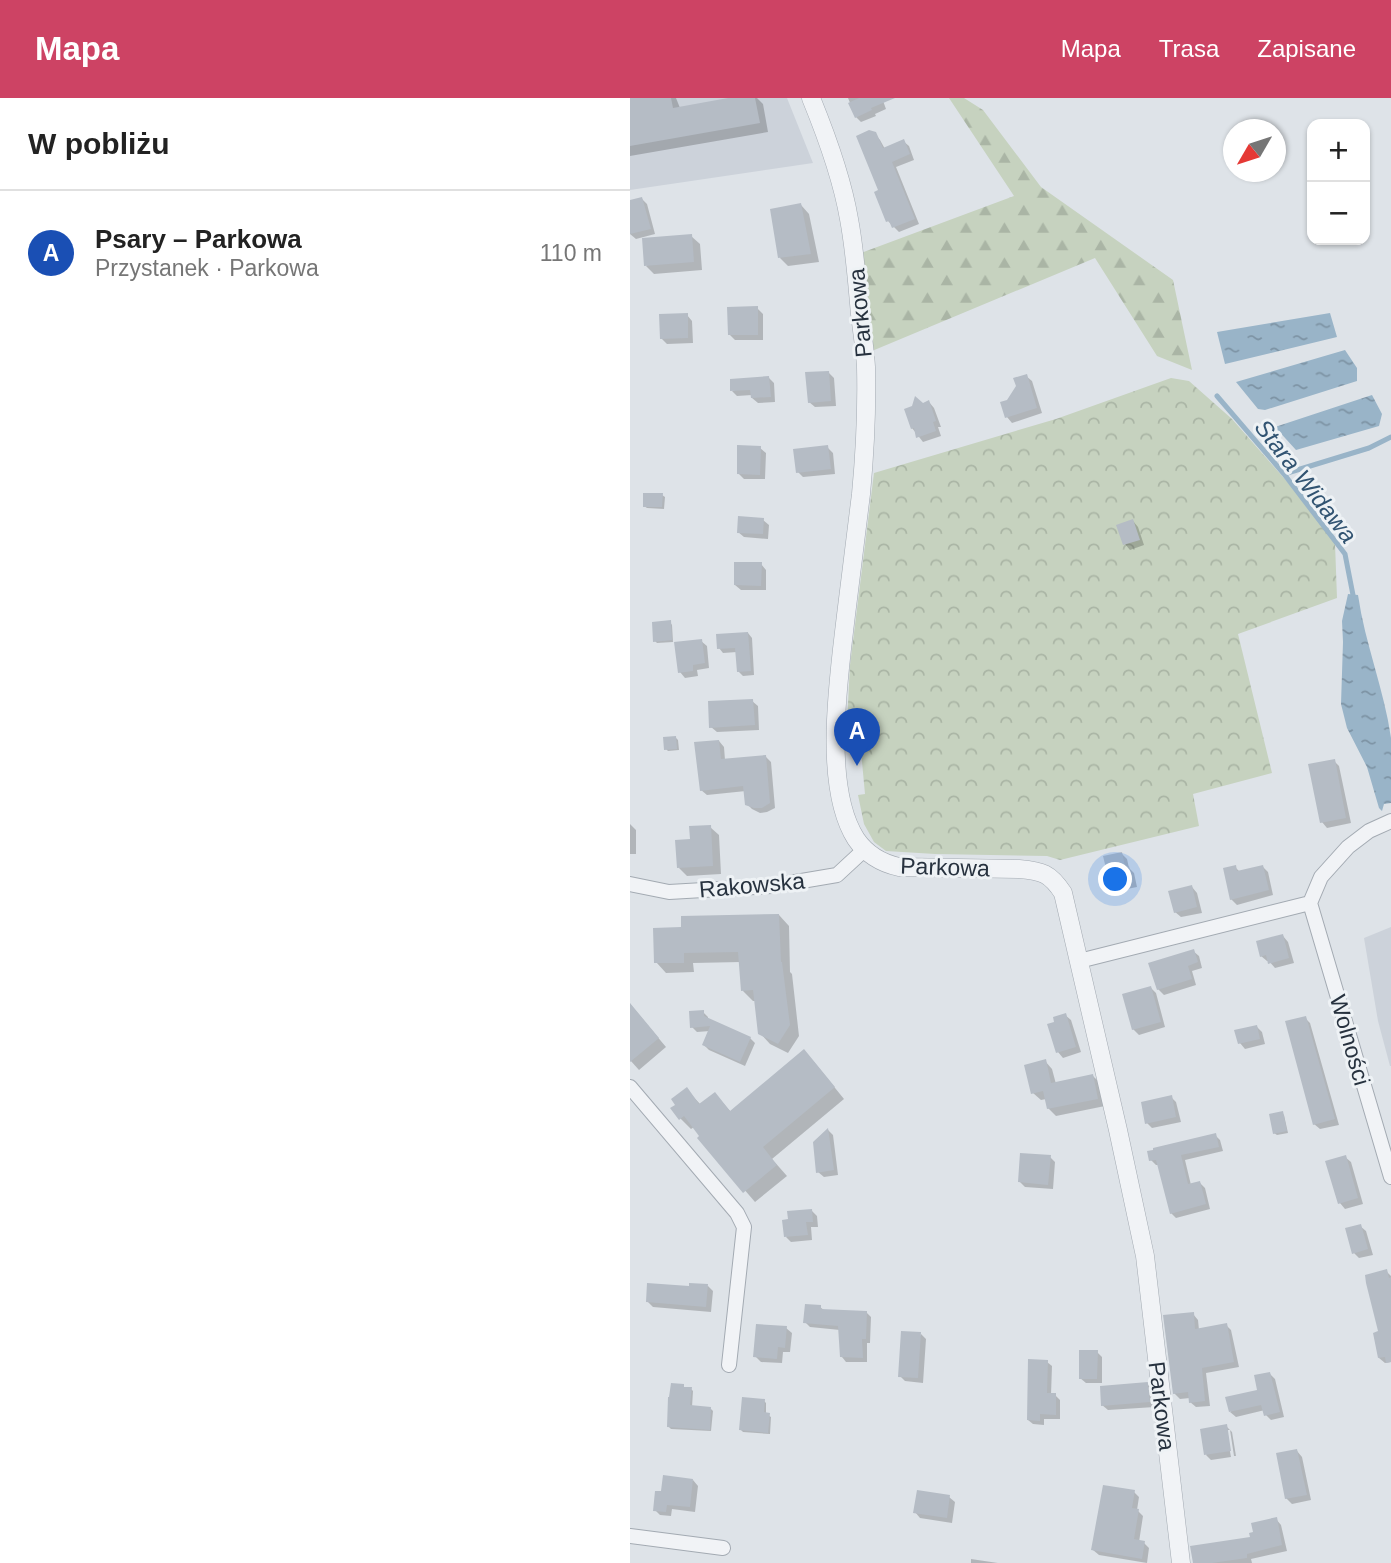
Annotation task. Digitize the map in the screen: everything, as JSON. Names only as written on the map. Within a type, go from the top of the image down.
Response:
[{"type":"street","name":"Parkowa","points":[[811,98],[849,217],[866,365],[866,426],[862,478],[838,685],[837,775],[842,802],[849,824],[864,850],[887,864],[899,867],[1035,871],[1048,875],[1058,886],[1066,902],[1145,1256],[1181,1563]]},
{"type":"street","points":[[1079,961],[1310,903],[1321,877],[1348,847],[1369,831],[1391,821]]},
{"type":"street","name":"Rakowska","points":[[630,884],[669,892],[772,886],[837,875],[864,850]]},
{"type":"street","name":"Wolności","points":[[1310,903],[1391,1177]]},
{"type":"street","points":[[630,1087],[737,1213],[744,1227],[729,1365]]},
{"type":"street","points":[[630,1536],[723,1548]]},
{"type":"shaded area","points":[[630,98],[787,98],[813,163],[630,190]]},
{"type":"shaded area","points":[[1391,927],[1390,1066],[1378,1021],[1364,938]]},
{"type":"green space","points":[[949,98],[964,98],[983,110],[1041,187],[1173,280],[1192,370],[1157,356],[1095,258],[872,351],[861,253],[1014,196]]},
{"type":"green space","points":[[1171,378],[1189,381],[1232,419],[1298,494],[1335,543],[1337,598],[1238,634],[1272,773],[1193,794],[1199,826],[1060,860],[1047,856],[886,851],[874,842],[864,824],[858,795],[865,794],[861,751],[852,751],[846,743],[850,665],[874,473],[1056,419]]},
{"type":"water","points":[[1330,313],[1337,337],[1225,364],[1217,332]]},
{"type":"water","points":[[1345,350],[1357,368],[1357,381],[1265,410],[1258,409],[1236,382]]},
{"type":"water","points":[[1372,395],[1382,414],[1379,426],[1296,450],[1275,427]]},
{"type":"water","points":[[1348,594],[1358,595],[1391,738],[1391,803],[1384,804],[1382,811],[1367,767],[1347,728],[1341,704],[1342,621]]},
{"type":"building","points":[[630,98],[671,98],[673,108],[728,98],[755,98],[760,123],[630,146]]},
{"type":"building","points":[[859,98],[895,98],[855,118],[848,103]]},
{"type":"building","points":[[869,130],[876,132],[883,148],[904,139],[910,154],[892,162],[915,219],[892,228],[889,221],[886,222],[874,192],[878,190],[856,136]]},
{"type":"building","points":[[642,197],[651,229],[630,234],[630,200]]},
{"type":"building","points":[[801,203],[811,254],[778,258],[770,209]]},
{"type":"building","points":[[692,234],[694,262],[644,266],[642,238]]},
{"type":"building","points":[[758,306],[758,335],[728,335],[727,307]]},
{"type":"building","points":[[688,313],[688,338],[660,339],[659,314]]},
{"type":"building","points":[[829,371],[831,401],[808,403],[805,372]]},
{"type":"building","points":[[1027,374],[1037,408],[1005,418],[1000,402],[1007,400],[1016,386],[1013,378]]},
{"type":"building","points":[[769,376],[771,397],[751,398],[750,390],[730,391],[730,379]]},
{"type":"building","points":[[915,396],[923,403],[929,400],[936,421],[933,422],[936,431],[916,438],[904,409],[912,406]]},
{"type":"building","points":[[737,445],[761,446],[760,475],[737,474]]},
{"type":"building","points":[[828,445],[831,469],[796,473],[793,449]]},
{"type":"building","points":[[643,493],[663,493],[662,507],[643,507]]},
{"type":"building","points":[[738,516],[764,518],[763,534],[737,533]]},
{"type":"building","points":[[1133,519],[1140,540],[1123,545],[1116,525]]},
{"type":"building","points":[[734,562],[762,562],[761,586],[734,585]]},
{"type":"building","points":[[671,620],[672,640],[653,642],[652,622]]},
{"type":"building","points":[[748,632],[751,671],[737,672],[735,648],[717,649],[716,634]]},
{"type":"building","points":[[702,639],[705,663],[693,665],[693,671],[678,673],[674,642]]},
{"type":"building","points":[[753,699],[755,725],[709,728],[708,701]]},
{"type":"building","points":[[676,736],[677,749],[664,750],[663,737]]},
{"type":"building","points":[[719,740],[721,759],[766,755],[770,803],[762,808],[745,805],[743,786],[700,791],[694,742]]},
{"type":"building","points":[[1335,759],[1346,818],[1320,823],[1308,764]]},
{"type":"building","points":[[711,825],[713,866],[677,868],[675,840],[690,839],[689,826]]},
{"type":"building","points":[[1122,852],[1125,867],[1129,866],[1133,882],[1115,886],[1113,876],[1108,877],[1103,856]]},
{"type":"building","points":[[1236,865],[1237,871],[1263,865],[1269,890],[1230,900],[1223,868]]},
{"type":"building","points":[[1192,885],[1197,907],[1174,913],[1168,891]]},
{"type":"building","points":[[779,914],[781,962],[790,1025],[778,1044],[758,1034],[753,990],[741,991],[738,952],[684,953],[684,963],[654,963],[653,928],[681,927],[681,916]]},
{"type":"building","points":[[1283,934],[1289,958],[1268,964],[1266,955],[1260,957],[1256,941]]},
{"type":"building","points":[[1194,949],[1198,962],[1188,966],[1192,979],[1157,990],[1148,963]]},
{"type":"building","points":[[1151,986],[1161,1022],[1132,1030],[1122,994]]},
{"type":"building","points":[[630,1003],[659,1038],[630,1062]]},
{"type":"building","points":[[704,1010],[704,1016],[751,1037],[740,1062],[702,1045],[710,1026],[690,1028],[689,1011]]},
{"type":"building","points":[[1066,1013],[1076,1047],[1056,1053],[1047,1024],[1054,1022],[1053,1017]]},
{"type":"building","points":[[1306,1016],[1335,1119],[1313,1125],[1285,1021]]},
{"type":"building","points":[[1257,1025],[1260,1039],[1238,1044],[1234,1030]]},
{"type":"building","points":[[804,1049],[835,1087],[763,1147],[777,1165],[743,1193],[697,1138],[699,1136],[684,1116],[679,1120],[670,1108],[675,1105],[671,1099],[687,1087],[699,1104],[715,1092],[730,1111]]},
{"type":"building","points":[[1046,1059],[1051,1083],[1093,1074],[1098,1099],[1047,1109],[1043,1091],[1031,1094],[1024,1065]]},
{"type":"building","points":[[1172,1095],[1176,1117],[1145,1124],[1141,1102]]},
{"type":"building","points":[[1283,1111],[1287,1131],[1273,1134],[1269,1114]]},
{"type":"building","points":[[828,1128],[834,1170],[816,1173],[813,1142]]},
{"type":"building","points":[[1216,1133],[1219,1147],[1181,1155],[1188,1184],[1200,1181],[1206,1204],[1170,1214],[1156,1160],[1149,1161],[1147,1151]]},
{"type":"building","points":[[1020,1153],[1051,1155],[1048,1185],[1018,1182]]},
{"type":"building","points":[[1346,1155],[1358,1198],[1338,1204],[1325,1161]]},
{"type":"building","points":[[812,1209],[813,1222],[806,1222],[808,1235],[784,1237],[782,1220],[788,1219],[787,1211]]},
{"type":"building","points":[[1361,1224],[1368,1249],[1352,1254],[1345,1228]]},
{"type":"building","points":[[1387,1269],[1389,1278],[1391,1277],[1391,1362],[1386,1363],[1385,1357],[1378,1358],[1373,1333],[1378,1331],[1365,1275]]},
{"type":"building","points":[[647,1283],[689,1286],[689,1283],[708,1284],[706,1307],[646,1302]]},
{"type":"building","points":[[805,1304],[821,1305],[821,1309],[867,1311],[866,1339],[862,1339],[863,1358],[840,1357],[838,1326],[803,1323]]},
{"type":"building","points":[[1194,1312],[1195,1329],[1227,1323],[1234,1362],[1202,1368],[1205,1401],[1189,1403],[1188,1392],[1173,1394],[1163,1315]]},
{"type":"building","points":[[756,1324],[787,1326],[785,1348],[778,1347],[777,1359],[753,1357]]},
{"type":"building","points":[[901,1331],[921,1332],[918,1378],[898,1377]]},
{"type":"building","points":[[1079,1350],[1098,1350],[1097,1379],[1079,1379]]},
{"type":"building","points":[[1028,1359],[1048,1360],[1047,1393],[1056,1393],[1056,1415],[1040,1414],[1040,1421],[1027,1420]]},
{"type":"building","points":[[1270,1372],[1280,1412],[1264,1416],[1261,1405],[1229,1412],[1225,1397],[1257,1390],[1254,1375]]},
{"type":"building","points":[[1148,1382],[1150,1402],[1101,1406],[1100,1386]]},
{"type":"building","points":[[671,1383],[692,1387],[690,1405],[711,1407],[710,1430],[667,1427]]},
{"type":"building","points":[[742,1397],[765,1399],[764,1412],[770,1413],[768,1433],[739,1430]]},
{"type":"building","points":[[1227,1424],[1231,1451],[1204,1455],[1200,1429]]},
{"type":"building","points":[[1297,1449],[1307,1495],[1285,1499],[1276,1453]]},
{"type":"building","points":[[663,1475],[693,1479],[690,1507],[667,1505],[666,1512],[653,1511],[655,1491],[661,1491]]},
{"type":"building","points":[[1103,1485],[1135,1490],[1132,1508],[1139,1509],[1134,1539],[1145,1541],[1142,1559],[1091,1550]]},
{"type":"building","points":[[917,1490],[950,1495],[947,1518],[913,1513]]},
{"type":"building","points":[[1277,1517],[1282,1545],[1247,1554],[1247,1558],[1193,1563],[1190,1546],[1250,1537],[1249,1533],[1253,1532],[1251,1523]]},
{"type":"waterway","name":"Stara Widawa","points":[[1217,396],[1284,474],[1345,554],[1353,595]]},
{"type":"waterway","points":[[1284,474],[1369,448],[1391,437]]},
{"type":"place","name":"Psary – Parkowa","points":[[857,766]]}]
